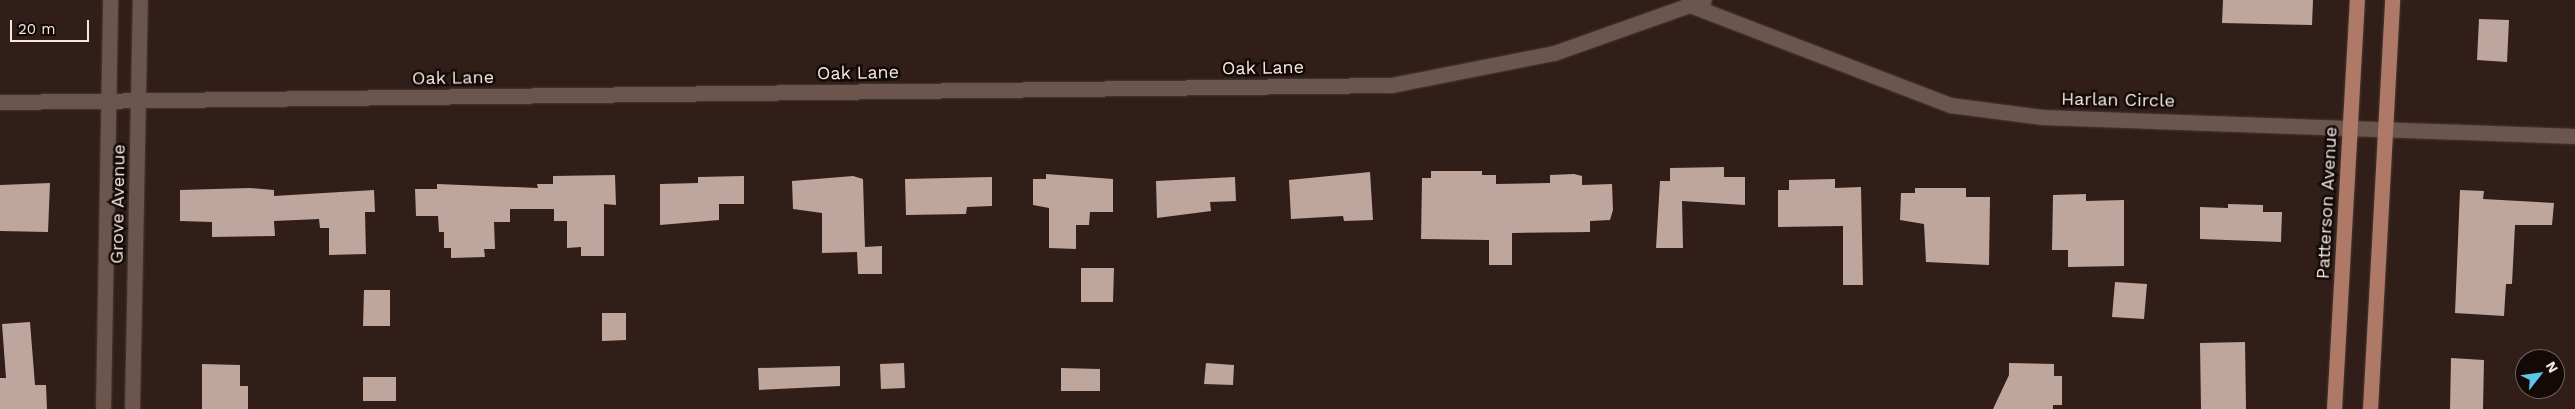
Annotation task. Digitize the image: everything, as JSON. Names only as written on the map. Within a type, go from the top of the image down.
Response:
[{"type":"main road","name":"Patterson Avenue","points":[[2334,409],[2357,0]]},
{"type":"main road","points":[[2370,409],[2392,0]]},
{"type":"street","name":"Grove Avenue","points":[[103,409],[110,0]]},
{"type":"street","name":"Grove Avenue","points":[[132,409],[140,0]]},
{"type":"street","name":"Oak Lane","points":[[0,102],[1392,85],[1554,53],[1686,4],[1704,0]]},
{"type":"street","name":"Harlan Circle","points":[[1686,4],[1950,105],[2042,117],[2350,125],[2575,136]]},
{"type":"building","points":[[2223,0],[2313,0],[2312,25],[2222,23]]},
{"type":"building","points":[[2479,19],[2509,20],[2507,62],[2477,60]]},
{"type":"building","points":[[1724,167],[1724,177],[1745,177],[1745,205],[1682,201],[1683,248],[1656,248],[1660,181],[1670,181],[1670,168]]},
{"type":"building","points":[[1431,171],[1482,171],[1482,175],[1496,175],[1496,184],[1550,183],[1550,175],[1574,174],[1582,176],[1582,185],[1612,184],[1613,210],[1610,220],[1590,221],[1590,232],[1512,233],[1512,265],[1489,265],[1489,240],[1421,239],[1422,178],[1431,178]]},
{"type":"building","points":[[1370,172],[1373,220],[1344,221],[1343,216],[1291,219],[1289,180]]},
{"type":"building","points":[[1046,174],[1113,179],[1113,212],[1090,212],[1089,225],[1076,225],[1076,249],[1049,248],[1049,208],[1033,205],[1033,179],[1046,179]]},
{"type":"building","points":[[615,175],[616,205],[604,204],[604,256],[581,256],[581,247],[567,248],[567,221],[554,221],[554,209],[510,209],[510,222],[494,222],[495,249],[484,249],[485,257],[451,258],[451,248],[444,248],[444,232],[439,232],[438,216],[416,216],[415,189],[437,189],[437,184],[538,188],[537,184],[553,184],[553,176]]},
{"type":"building","points":[[744,176],[744,204],[719,204],[719,220],[660,225],[660,184],[698,183],[698,177]]},
{"type":"building","points":[[853,176],[863,179],[865,247],[882,246],[882,274],[858,274],[857,252],[822,253],[822,213],[793,209],[792,181]]},
{"type":"building","points":[[992,177],[992,206],[967,207],[966,214],[906,215],[905,179]]},
{"type":"building","points":[[1235,177],[1236,201],[1210,202],[1211,211],[1157,218],[1156,181]]},
{"type":"building","points":[[1835,179],[1835,188],[1861,187],[1863,285],[1843,285],[1843,226],[1778,227],[1778,190],[1789,190],[1789,180]]},
{"type":"building","points":[[50,183],[48,232],[0,231],[0,185]]},
{"type":"building","points":[[250,188],[274,190],[274,196],[374,190],[375,212],[365,212],[366,254],[329,255],[329,228],[320,228],[319,219],[274,221],[275,236],[212,237],[212,222],[180,221],[180,190]]},
{"type":"building","points":[[1915,188],[1966,188],[1966,197],[1990,197],[1989,265],[1926,262],[1924,224],[1900,220],[1901,193],[1915,193]]},
{"type":"building","points":[[2460,190],[2484,191],[2483,199],[2554,203],[2552,225],[2515,225],[2512,284],[2506,284],[2504,316],[2455,313]]},
{"type":"building","points":[[2086,194],[2086,201],[2124,200],[2124,266],[2068,267],[2068,250],[2052,250],[2053,195]]},
{"type":"building","points":[[2228,204],[2263,205],[2263,212],[2282,212],[2281,242],[2200,239],[2200,207],[2228,208]]},
{"type":"building","points":[[1081,268],[1114,268],[1113,302],[1081,302]]},
{"type":"building","points":[[2115,282],[2147,284],[2144,319],[2112,317]]},
{"type":"building","points":[[364,290],[390,290],[390,326],[363,326]]},
{"type":"building","points":[[602,313],[626,313],[626,340],[602,341]]},
{"type":"building","points":[[30,322],[35,385],[46,385],[47,409],[0,409],[0,378],[6,378],[2,324]]},
{"type":"building","points":[[2245,342],[2246,409],[2201,409],[2200,343]]},
{"type":"building","points":[[2451,358],[2484,360],[2483,409],[2450,409]]},
{"type":"building","points":[[904,363],[905,388],[881,389],[880,364]]},
{"type":"building","points":[[1206,363],[1234,365],[1233,385],[1204,384]]},
{"type":"building","points":[[2009,363],[2054,364],[2054,376],[2062,376],[2062,405],[2053,405],[2053,409],[1993,409],[2009,375]]},
{"type":"building","points":[[202,364],[240,365],[240,386],[248,386],[248,409],[202,409]]},
{"type":"building","points":[[840,366],[840,386],[759,390],[758,368]]},
{"type":"building","points":[[1061,368],[1100,369],[1100,391],[1061,391]]},
{"type":"building","points":[[363,377],[396,377],[396,401],[363,401]]}]
